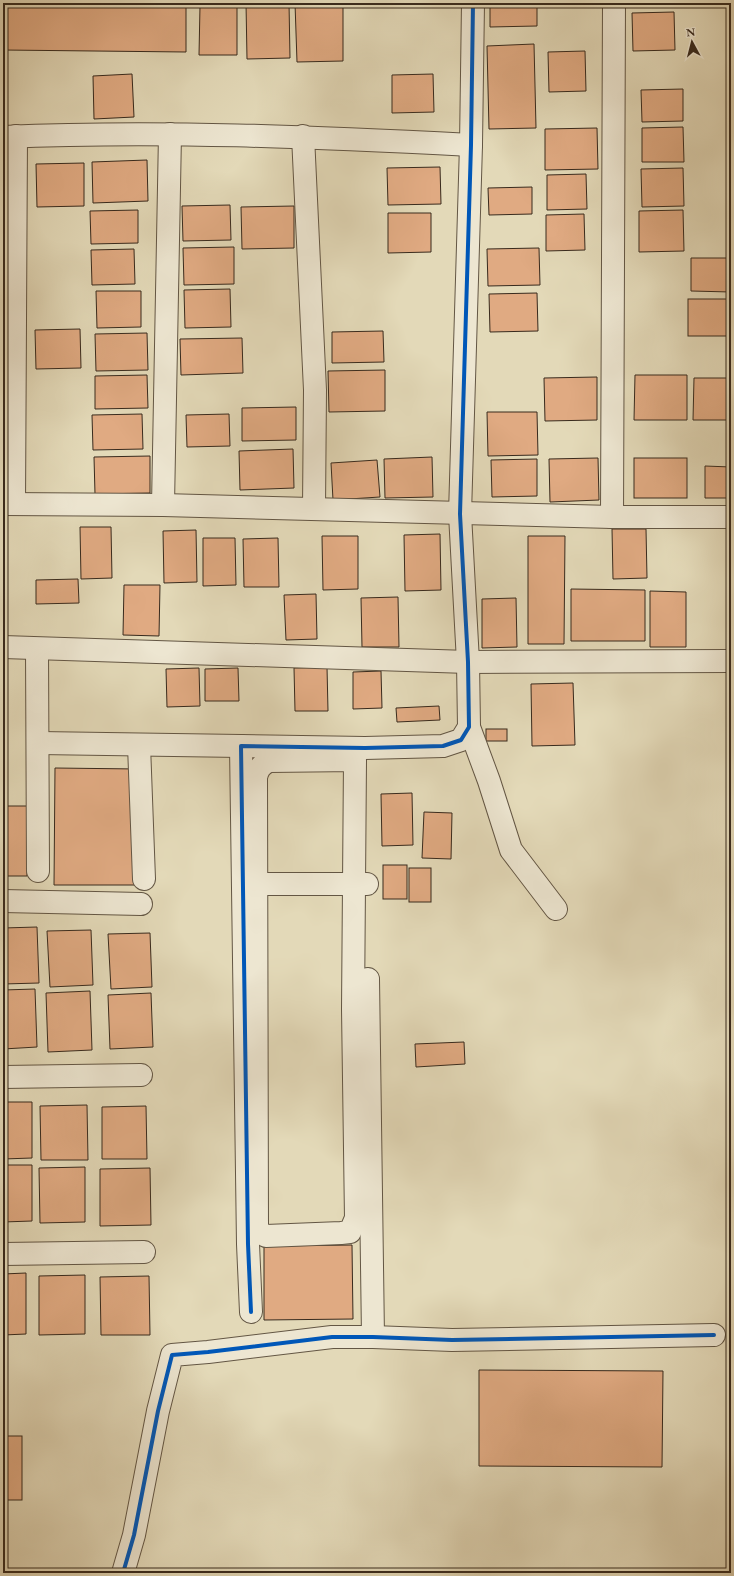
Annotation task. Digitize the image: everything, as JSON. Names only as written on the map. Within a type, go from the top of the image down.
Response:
[{"type":"street","points":[[473,3],[471,145],[460,514],[468,662],[469,727],[489,781],[511,850],[556,909]]},
{"type":"street","points":[[612,517],[614,3]]},
{"type":"street","points":[[471,145],[303,136],[170,134],[9,136],[9,504],[314,508],[460,514],[612,517],[731,517]]},
{"type":"street","points":[[163,505],[170,134]]},
{"type":"street","points":[[303,136],[315,390],[314,508]]},
{"type":"street","points":[[3,647],[468,662],[731,661]]},
{"type":"street","points":[[37,648],[39,743],[38,871]]},
{"type":"street","points":[[362,756],[361,1008],[356,1218],[350,1232],[341,1234],[266,1236],[259,1232],[257,1226],[257,770],[262,764],[269,761],[362,756],[443,746],[461,740],[469,727]]},
{"type":"street","points":[[39,743],[241,746],[362,756]]},
{"type":"street","points":[[140,745],[144,879]]},
{"type":"street","points":[[241,746],[248,1244],[251,1312]]},
{"type":"street","points":[[256,884],[361,883]]},
{"type":"street","points":[[3,901],[141,904]]},
{"type":"street","points":[[361,1008],[373,1337]]},
{"type":"street","points":[[3,1078],[141,1075]]},
{"type":"street","points":[[3,1254],[144,1252]]},
{"type":"street","points":[[123,1573],[134,1535],[158,1411],[172,1355],[332,1337],[452,1340],[714,1335]]},
{"type":"building","points":[[3,3],[186,3],[186,52],[3,50]]},
{"type":"building","points":[[246,3],[289,3],[290,58],[247,59]]},
{"type":"building","points":[[295,3],[343,3],[343,61],[297,62]]},
{"type":"building","points":[[490,3],[537,3],[537,26],[490,27]]},
{"type":"building","points":[[200,6],[237,6],[237,55],[199,55]]},
{"type":"building","points":[[674,12],[675,50],[633,51],[632,13]]},
{"type":"building","points":[[534,44],[536,128],[489,129],[487,46]]},
{"type":"building","points":[[585,51],[586,91],[549,92],[548,52]]},
{"type":"building","points":[[132,74],[134,117],[94,119],[93,76]]},
{"type":"building","points":[[433,74],[434,112],[392,113],[392,75]]},
{"type":"building","points":[[683,89],[683,121],[642,122],[641,90]]},
{"type":"building","points":[[683,127],[684,162],[642,162],[642,128]]},
{"type":"building","points":[[597,128],[598,169],[545,170],[545,129]]},
{"type":"building","points":[[147,160],[148,201],[93,203],[92,162]]},
{"type":"building","points":[[84,163],[84,206],[37,207],[36,164]]},
{"type":"building","points":[[440,167],[441,204],[388,205],[387,168]]},
{"type":"building","points":[[683,168],[684,206],[642,207],[641,169]]},
{"type":"building","points":[[586,174],[587,209],[547,210],[547,175]]},
{"type":"building","points":[[532,187],[532,214],[489,215],[488,188]]},
{"type":"building","points":[[230,205],[231,240],[183,241],[182,206]]},
{"type":"building","points":[[294,206],[294,248],[242,249],[241,207]]},
{"type":"building","points":[[138,210],[138,243],[91,244],[90,211]]},
{"type":"building","points":[[683,210],[684,251],[639,252],[639,211]]},
{"type":"building","points":[[388,213],[431,213],[431,252],[388,253]]},
{"type":"building","points":[[584,214],[585,250],[546,251],[546,215]]},
{"type":"building","points":[[234,247],[234,284],[184,285],[183,248]]},
{"type":"building","points":[[539,248],[540,285],[488,286],[487,249]]},
{"type":"building","points":[[134,249],[135,284],[92,285],[91,250]]},
{"type":"building","points":[[691,258],[731,258],[731,292],[691,291]]},
{"type":"building","points":[[230,289],[231,327],[185,328],[184,290]]},
{"type":"building","points":[[96,291],[141,291],[141,327],[97,328]]},
{"type":"building","points":[[537,293],[538,331],[490,332],[489,294]]},
{"type":"building","points":[[688,299],[731,299],[731,336],[688,336]]},
{"type":"building","points":[[80,329],[81,368],[36,369],[35,330]]},
{"type":"building","points":[[383,331],[384,362],[332,363],[332,332]]},
{"type":"building","points":[[147,333],[148,370],[96,371],[95,334]]},
{"type":"building","points":[[242,338],[243,373],[181,375],[180,339]]},
{"type":"building","points":[[385,370],[385,411],[329,412],[328,371]]},
{"type":"building","points":[[147,375],[148,408],[95,409],[95,376]]},
{"type":"building","points":[[635,375],[687,375],[687,420],[634,420]]},
{"type":"building","points":[[597,377],[597,420],[545,421],[544,378]]},
{"type":"building","points":[[694,378],[731,378],[731,420],[693,420]]},
{"type":"building","points":[[296,407],[296,440],[242,441],[242,408]]},
{"type":"building","points":[[487,412],[537,412],[538,455],[488,456]]},
{"type":"building","points":[[142,414],[143,449],[93,450],[92,415]]},
{"type":"building","points":[[229,414],[230,446],[187,447],[186,415]]},
{"type":"building","points":[[293,449],[294,488],[240,490],[239,451]]},
{"type":"building","points":[[150,456],[150,493],[95,494],[94,457]]},
{"type":"building","points":[[432,457],[433,497],[385,498],[384,459]]},
{"type":"building","points":[[598,458],[599,500],[550,502],[549,459]]},
{"type":"building","points":[[634,458],[687,458],[687,498],[634,498]]},
{"type":"building","points":[[537,459],[537,496],[492,497],[491,460]]},
{"type":"building","points":[[377,460],[380,497],[333,500],[331,463]]},
{"type":"building","points":[[705,466],[731,467],[731,498],[705,498]]},
{"type":"building","points":[[80,527],[111,527],[112,578],[81,579]]},
{"type":"building","points":[[612,529],[646,529],[647,578],[613,579]]},
{"type":"building","points":[[196,530],[197,582],[164,583],[163,531]]},
{"type":"building","points":[[440,534],[441,590],[405,591],[404,535]]},
{"type":"building","points":[[322,536],[358,536],[358,589],[323,590]]},
{"type":"building","points":[[528,536],[565,536],[564,644],[528,644]]},
{"type":"building","points":[[203,538],[235,538],[236,585],[203,586]]},
{"type":"building","points":[[278,538],[279,587],[244,587],[243,539]]},
{"type":"building","points":[[78,579],[79,603],[36,604],[36,580]]},
{"type":"building","points":[[124,585],[160,585],[159,636],[123,635]]},
{"type":"building","points":[[571,589],[645,590],[645,641],[571,641]]},
{"type":"building","points":[[650,591],[686,592],[686,647],[650,647]]},
{"type":"building","points":[[316,594],[317,639],[286,640],[284,595]]},
{"type":"building","points":[[398,597],[399,647],[362,647],[361,598]]},
{"type":"building","points":[[516,598],[517,647],[482,648],[482,599]]},
{"type":"building","points":[[327,667],[328,711],[295,711],[294,668]]},
{"type":"building","points":[[199,668],[200,706],[167,707],[166,669]]},
{"type":"building","points":[[238,668],[239,701],[205,701],[205,669]]},
{"type":"building","points":[[381,671],[382,708],[353,709],[353,672]]},
{"type":"building","points":[[573,683],[575,745],[532,746],[531,684]]},
{"type":"building","points":[[439,706],[440,720],[397,722],[396,708]]},
{"type":"building","points":[[486,729],[507,729],[507,741],[486,741]]},
{"type":"building","points":[[55,768],[138,769],[137,885],[54,885]]},
{"type":"building","points":[[412,793],[413,845],[382,846],[381,794]]},
{"type":"building","points":[[3,806],[30,806],[27,876],[3,876]]},
{"type":"building","points":[[424,812],[452,813],[451,859],[422,858]]},
{"type":"building","points":[[383,865],[407,865],[407,899],[383,899]]},
{"type":"building","points":[[409,868],[431,868],[431,902],[409,902]]},
{"type":"building","points":[[37,927],[39,983],[3,984],[3,928]]},
{"type":"building","points":[[91,930],[93,985],[50,987],[47,931]]},
{"type":"building","points":[[150,933],[152,987],[111,989],[108,934]]},
{"type":"building","points":[[35,989],[37,1047],[3,1049],[3,990]]},
{"type":"building","points":[[90,991],[92,1050],[48,1052],[46,993]]},
{"type":"building","points":[[151,993],[153,1047],[110,1049],[108,995]]},
{"type":"building","points":[[464,1042],[465,1064],[416,1067],[415,1044]]},
{"type":"building","points":[[3,1102],[32,1102],[32,1158],[3,1159]]},
{"type":"building","points":[[87,1105],[88,1160],[41,1160],[40,1106]]},
{"type":"building","points":[[146,1106],[147,1159],[102,1159],[102,1107]]},
{"type":"building","points":[[3,1165],[32,1165],[32,1221],[3,1222]]},
{"type":"building","points":[[85,1167],[85,1222],[40,1223],[39,1168]]},
{"type":"building","points":[[150,1168],[151,1225],[100,1226],[100,1169]]},
{"type":"building","points":[[352,1245],[353,1319],[264,1320],[264,1246]]},
{"type":"building","points":[[26,1273],[26,1334],[3,1335],[3,1274]]},
{"type":"building","points":[[85,1275],[85,1334],[39,1335],[39,1276]]},
{"type":"building","points":[[149,1276],[150,1335],[101,1335],[100,1277]]},
{"type":"building","points":[[479,1370],[663,1371],[662,1467],[479,1466]]},
{"type":"building","points":[[3,1436],[22,1436],[22,1500],[3,1500]]},
{"type":"building","points":[[46,1570],[46,1573],[3,1573],[3,1571]]},
{"type":"cycle path","points":[[251,1312],[248,1244],[241,746],[365,748],[443,746],[461,740],[469,727],[468,662],[460,514],[471,145],[473,3]]},
{"type":"cycle path","points":[[123,1573],[134,1535],[158,1411],[172,1355],[332,1337],[452,1340],[714,1335]]}]
